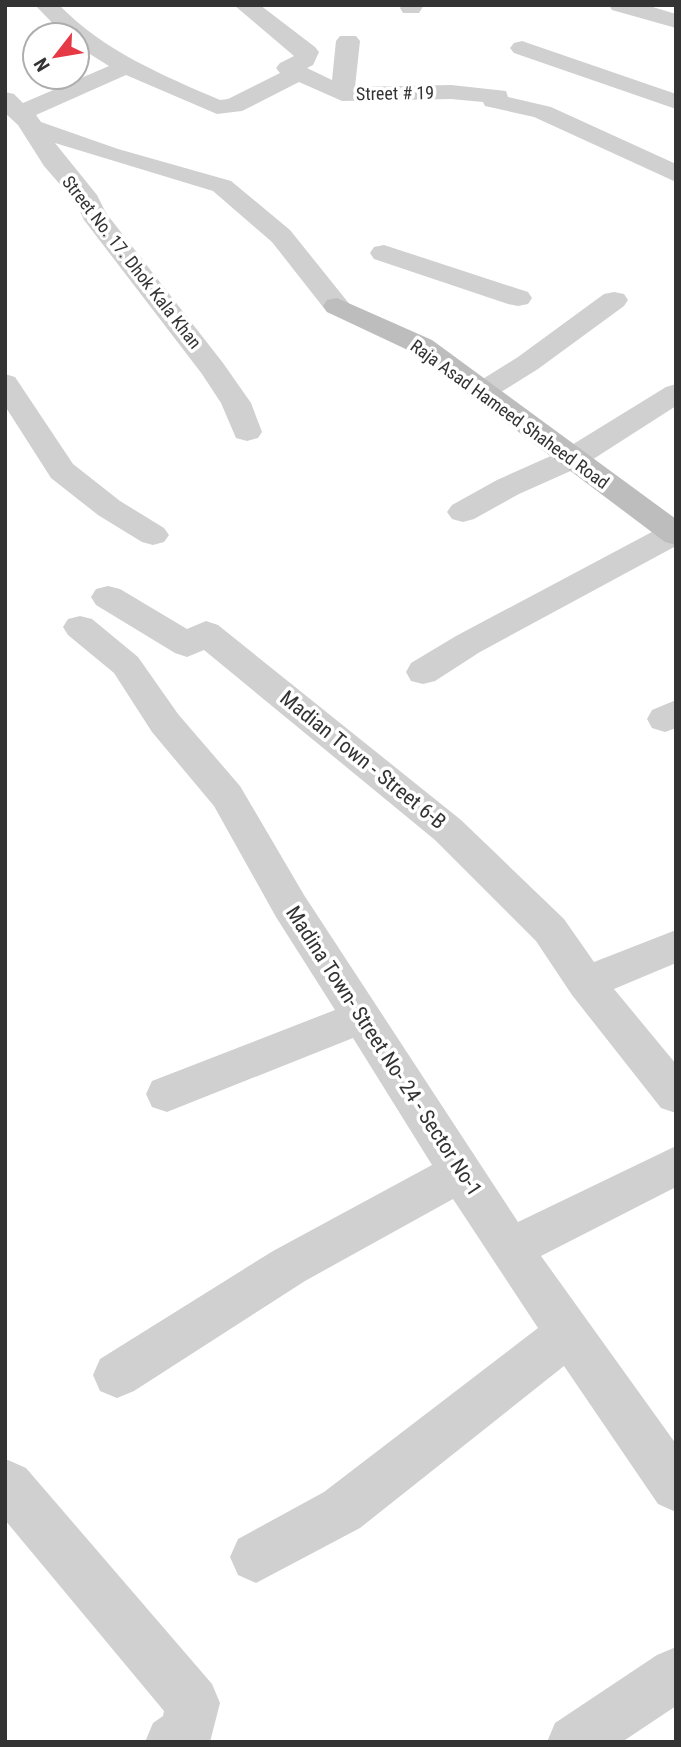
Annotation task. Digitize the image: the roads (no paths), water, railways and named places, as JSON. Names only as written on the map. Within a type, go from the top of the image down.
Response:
[{"type":"street","points":[[46,5],[90,43],[125,68],[225,108],[297,74],[289,67],[306,60],[306,52],[244,5]]},
{"type":"street","points":[[620,5],[676,21]]},
{"type":"street","points":[[342,94],[348,41]]},
{"type":"street","points":[[522,48],[676,102]]},
{"type":"street","points":[[19,113],[125,68]]},
{"type":"street","name":"Street # 19","points":[[297,74],[342,94],[451,92],[496,98],[542,112],[676,174]]},
{"type":"street","points":[[19,113],[109,154],[222,186],[281,236],[337,306]]},
{"type":"street","name":"Street No. 17. Dhok Kala Khan","points":[[19,113],[213,369],[236,403],[247,432]]},
{"type":"street","points":[[384,253],[518,298]]},
{"type":"street","points":[[483,391],[528,363],[614,300]]},
{"type":"street","name":"Raja Asad Hameed Shaheed Road","points":[[337,306],[422,346],[675,534]]},
{"type":"street","points":[[5,383],[62,471],[108,509],[153,535]]},
{"type":"street","points":[[463,512],[508,487],[573,458],[676,393]]},
{"type":"street","points":[[423,672],[507,623],[675,534]]},
{"type":"street","name":"Madian Town - Street 6-B","points":[[108,597],[187,645],[206,633],[244,663],[448,830],[550,930],[586,983]]},
{"type":"street","name":"Madina Town- Street No- 24 - Sector No-1","points":[[80,627],[126,665],[165,723],[227,796],[290,906],[510,1249],[676,1487]]},
{"type":"street","points":[[676,931],[671,935],[676,940]]},
{"type":"street","points":[[676,946],[586,983],[676,1095]]},
{"type":"street","points":[[167,1094],[362,1017]]},
{"type":"street","points":[[510,1249],[676,1165]]},
{"type":"street","points":[[117,1375],[289,1266],[461,1172]]},
{"type":"street","points":[[256,1557],[342,1510],[569,1334]]},
{"type":"street","points":[[8,1485],[193,1703],[187,1731],[172,1742]]},
{"type":"street","points":[[574,1742],[676,1674]]}]
